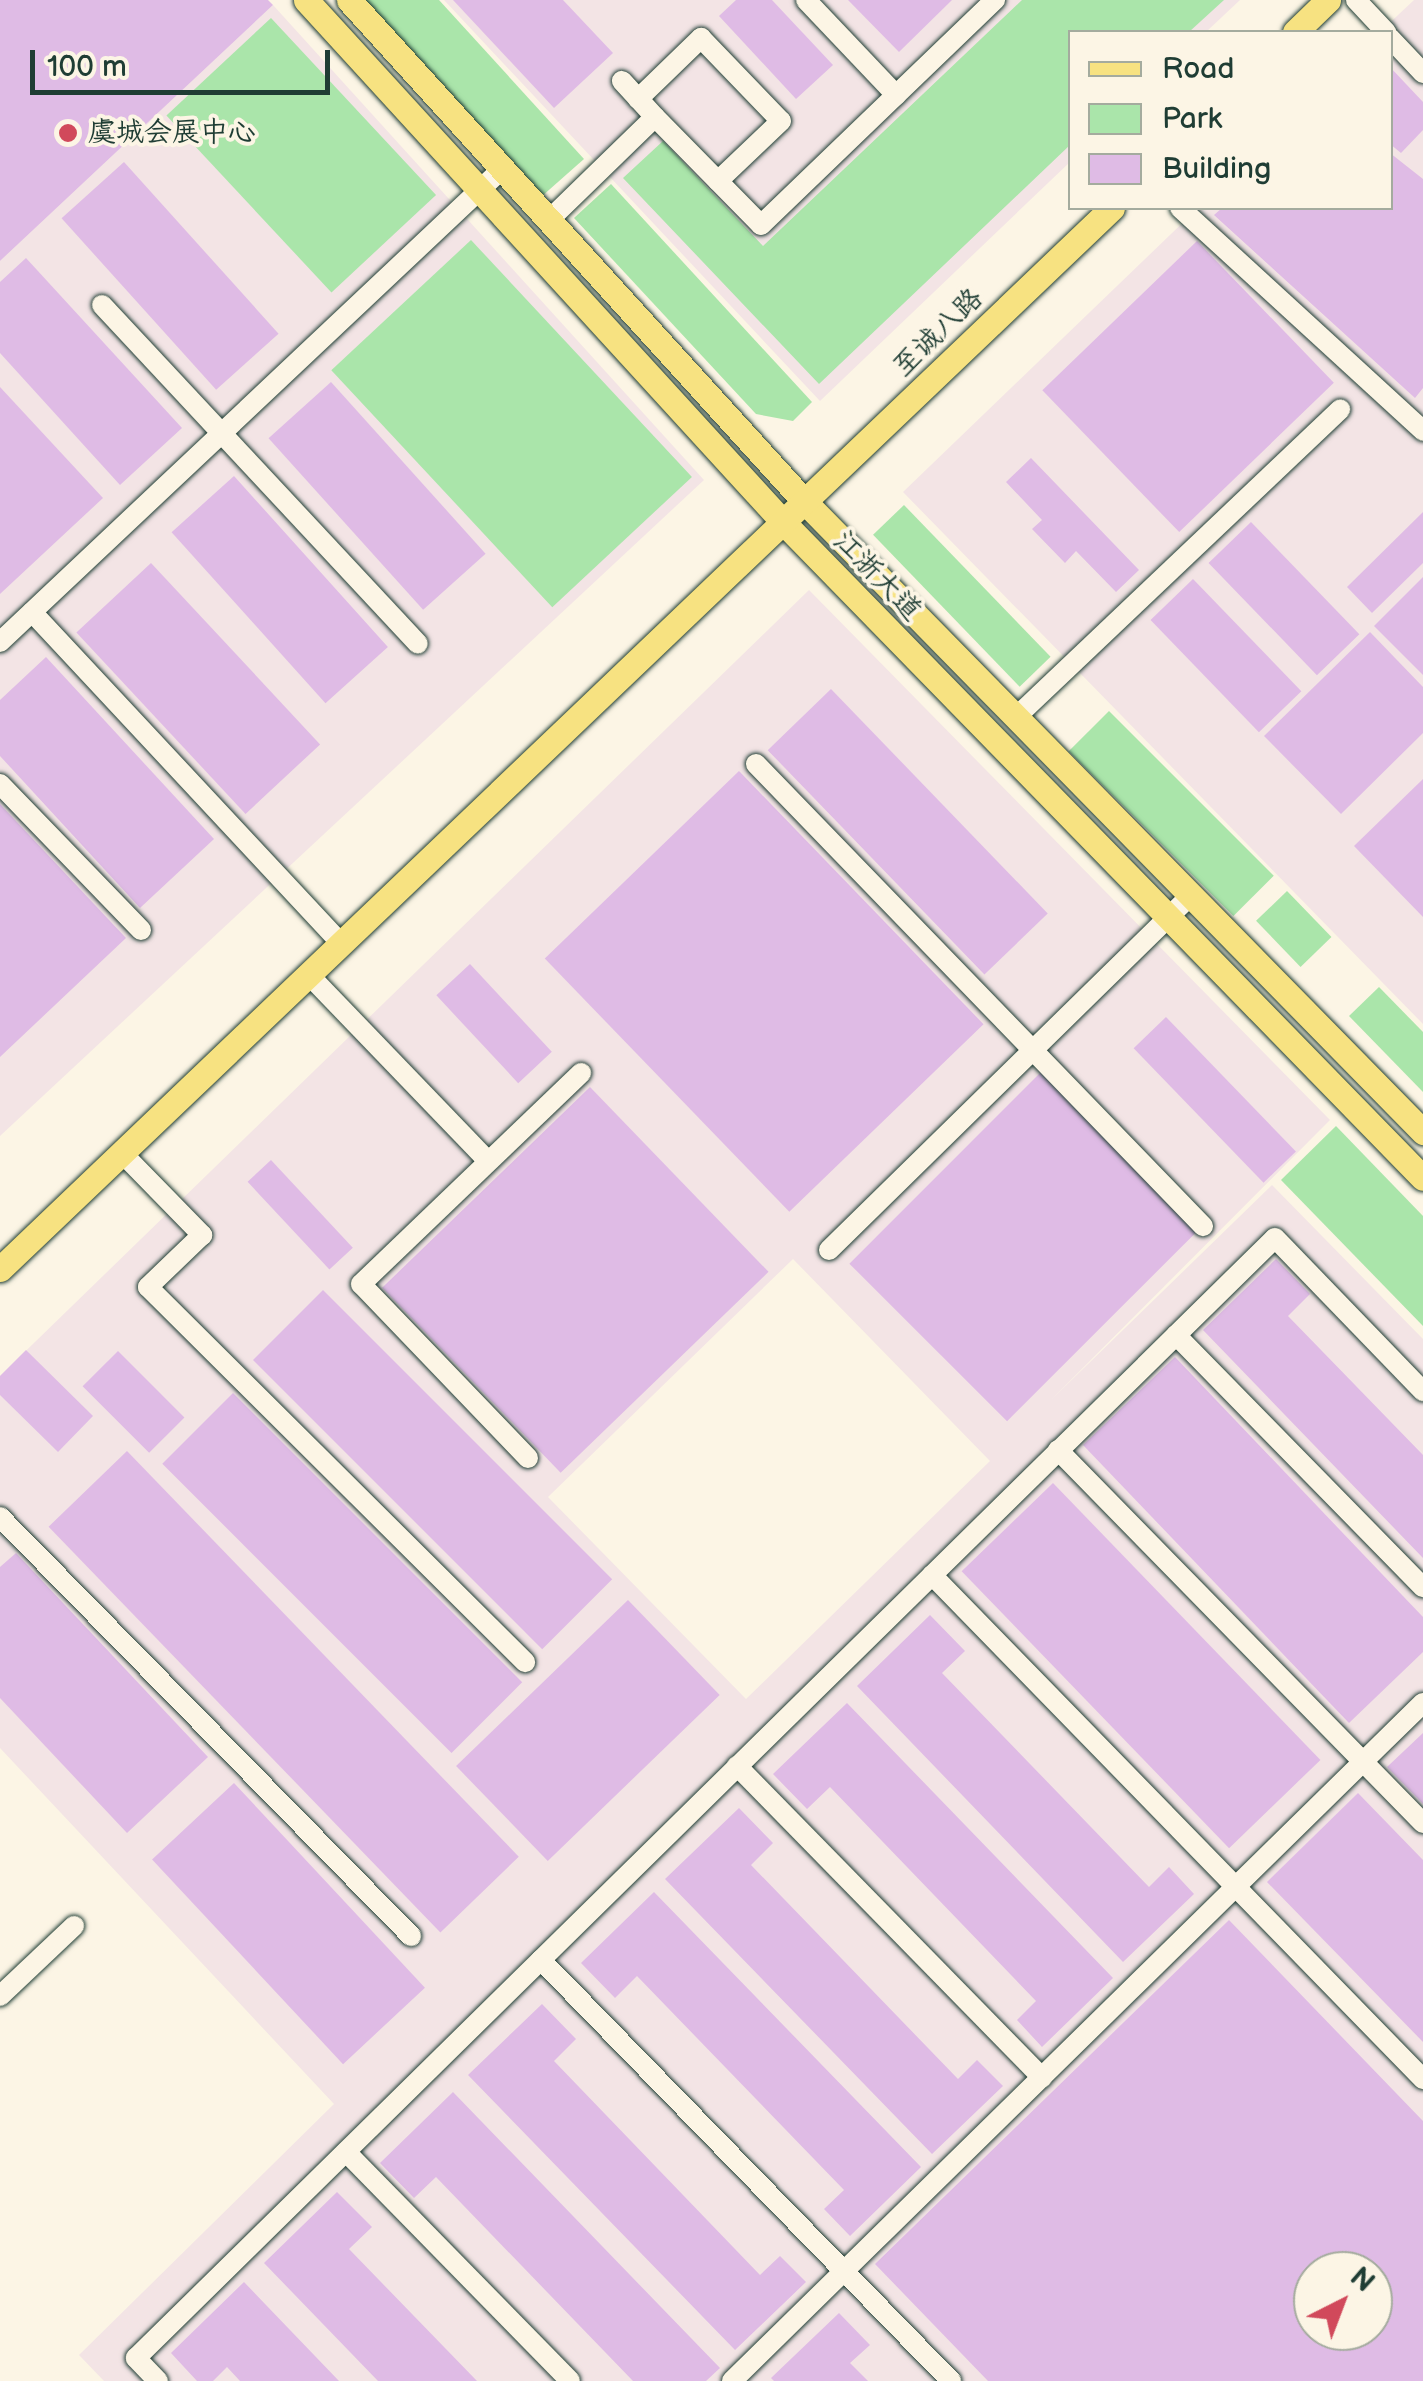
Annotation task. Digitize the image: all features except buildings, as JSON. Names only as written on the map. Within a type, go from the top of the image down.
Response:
[{"type":"main road","name":"江浙大道","points":[[306,0],[783,522],[1423,1178]]},
{"type":"main road","name":"江浙大道","points":[[348,0],[805,502],[1423,1132]]},
{"type":"main road","points":[[1296,30],[1328,0]]},
{"type":"main road","name":"至诚八路","points":[[0,1269],[1110,210]]},
{"type":"street","points":[[806,0],[896,95]]},
{"type":"street","points":[[622,81],[761,225],[995,0]]},
{"type":"street","points":[[1356,0],[1383,30]]},
{"type":"street","points":[[638,99],[701,38],[781,121],[718,181]]},
{"type":"street","points":[[1393,40],[1423,73]]},
{"type":"street","points":[[550,219],[656,117]]},
{"type":"street","points":[[0,642],[503,168]]},
{"type":"street","points":[[1182,210],[1423,431]]},
{"type":"street","points":[[102,305],[418,644]]},
{"type":"street","points":[[1016,716],[1340,409]]},
{"type":"street","points":[[32,612],[342,944]]},
{"type":"street","points":[[756,764],[1203,1226]]},
{"type":"street","points":[[0,784],[141,930]]},
{"type":"street","points":[[829,1250],[1191,895]]},
{"type":"street","points":[[308,975],[488,1161]]},
{"type":"street","points":[[528,1458],[361,1284],[581,1073]]},
{"type":"street","points":[[122,1153],[202,1235],[148,1288],[524,1662]]},
{"type":"street","points":[[158,2381],[136,2358],[1275,1238],[1423,1392]]},
{"type":"street","points":[[1176,1335],[1423,1587]]},
{"type":"street","points":[[1058,1450],[1423,1823]]},
{"type":"street","points":[[0,1517],[411,1936]]},
{"type":"street","points":[[932,1574],[1423,2078]]},
{"type":"street","points":[[732,2381],[1423,1702]]},
{"type":"street","points":[[738,1766],[1042,2077]]},
{"type":"street","points":[[0,1996],[74,1926]]},
{"type":"street","points":[[541,1960],[951,2381]]},
{"type":"street","points":[[346,2152],[570,2381]]},
{"type":"shaded area","points":[[444,0],[1240,0],[1208,30],[1068,30],[1068,164],[820,401]]},
{"type":"shaded area","points":[[1414,0],[1423,0],[1423,1024],[903,492],[1196,210],[1393,210],[1393,30],[1382,30]]},
{"type":"shaded area","points":[[273,5],[704,480],[0,1136],[0,261]]},
{"type":"shaded area","points":[[809,590],[1330,1120],[1051,1400],[1272,1185],[1423,1339],[1423,2381],[104,2381],[79,2355],[334,2104],[0,1748],[0,1376]],"holes":[[[793,1259],[990,1461],[746,1699],[548,1497]]]},
{"type":"green space","points":[[361,0],[439,0],[584,159],[541,197]]},
{"type":"green space","points":[[1022,0],[1224,0],[1191,30],[1068,30],[1068,147],[819,384],[623,178],[663,141],[763,246]]},
{"type":"green space","points":[[271,18],[436,195],[331,293],[166,116]]},
{"type":"green space","points":[[611,184],[812,402],[793,421],[756,414],[574,218]]},
{"type":"green space","points":[[471,240],[692,477],[552,607],[331,370]]},
{"type":"green space","points":[[904,505],[1051,657],[1020,687],[873,535]]},
{"type":"green space","points":[[1109,711],[1274,876],[1233,916],[1069,751]]},
{"type":"green space","points":[[1287,891],[1331,937],[1301,967],[1256,921]]},
{"type":"green space","points":[[1379,987],[1423,1032],[1423,1092],[1349,1016]]},
{"type":"green space","points":[[1336,1126],[1423,1216],[1423,1326],[1281,1180]]},
{"type":"place","name":"虞城会展中心","points":[[68,133]]}]
